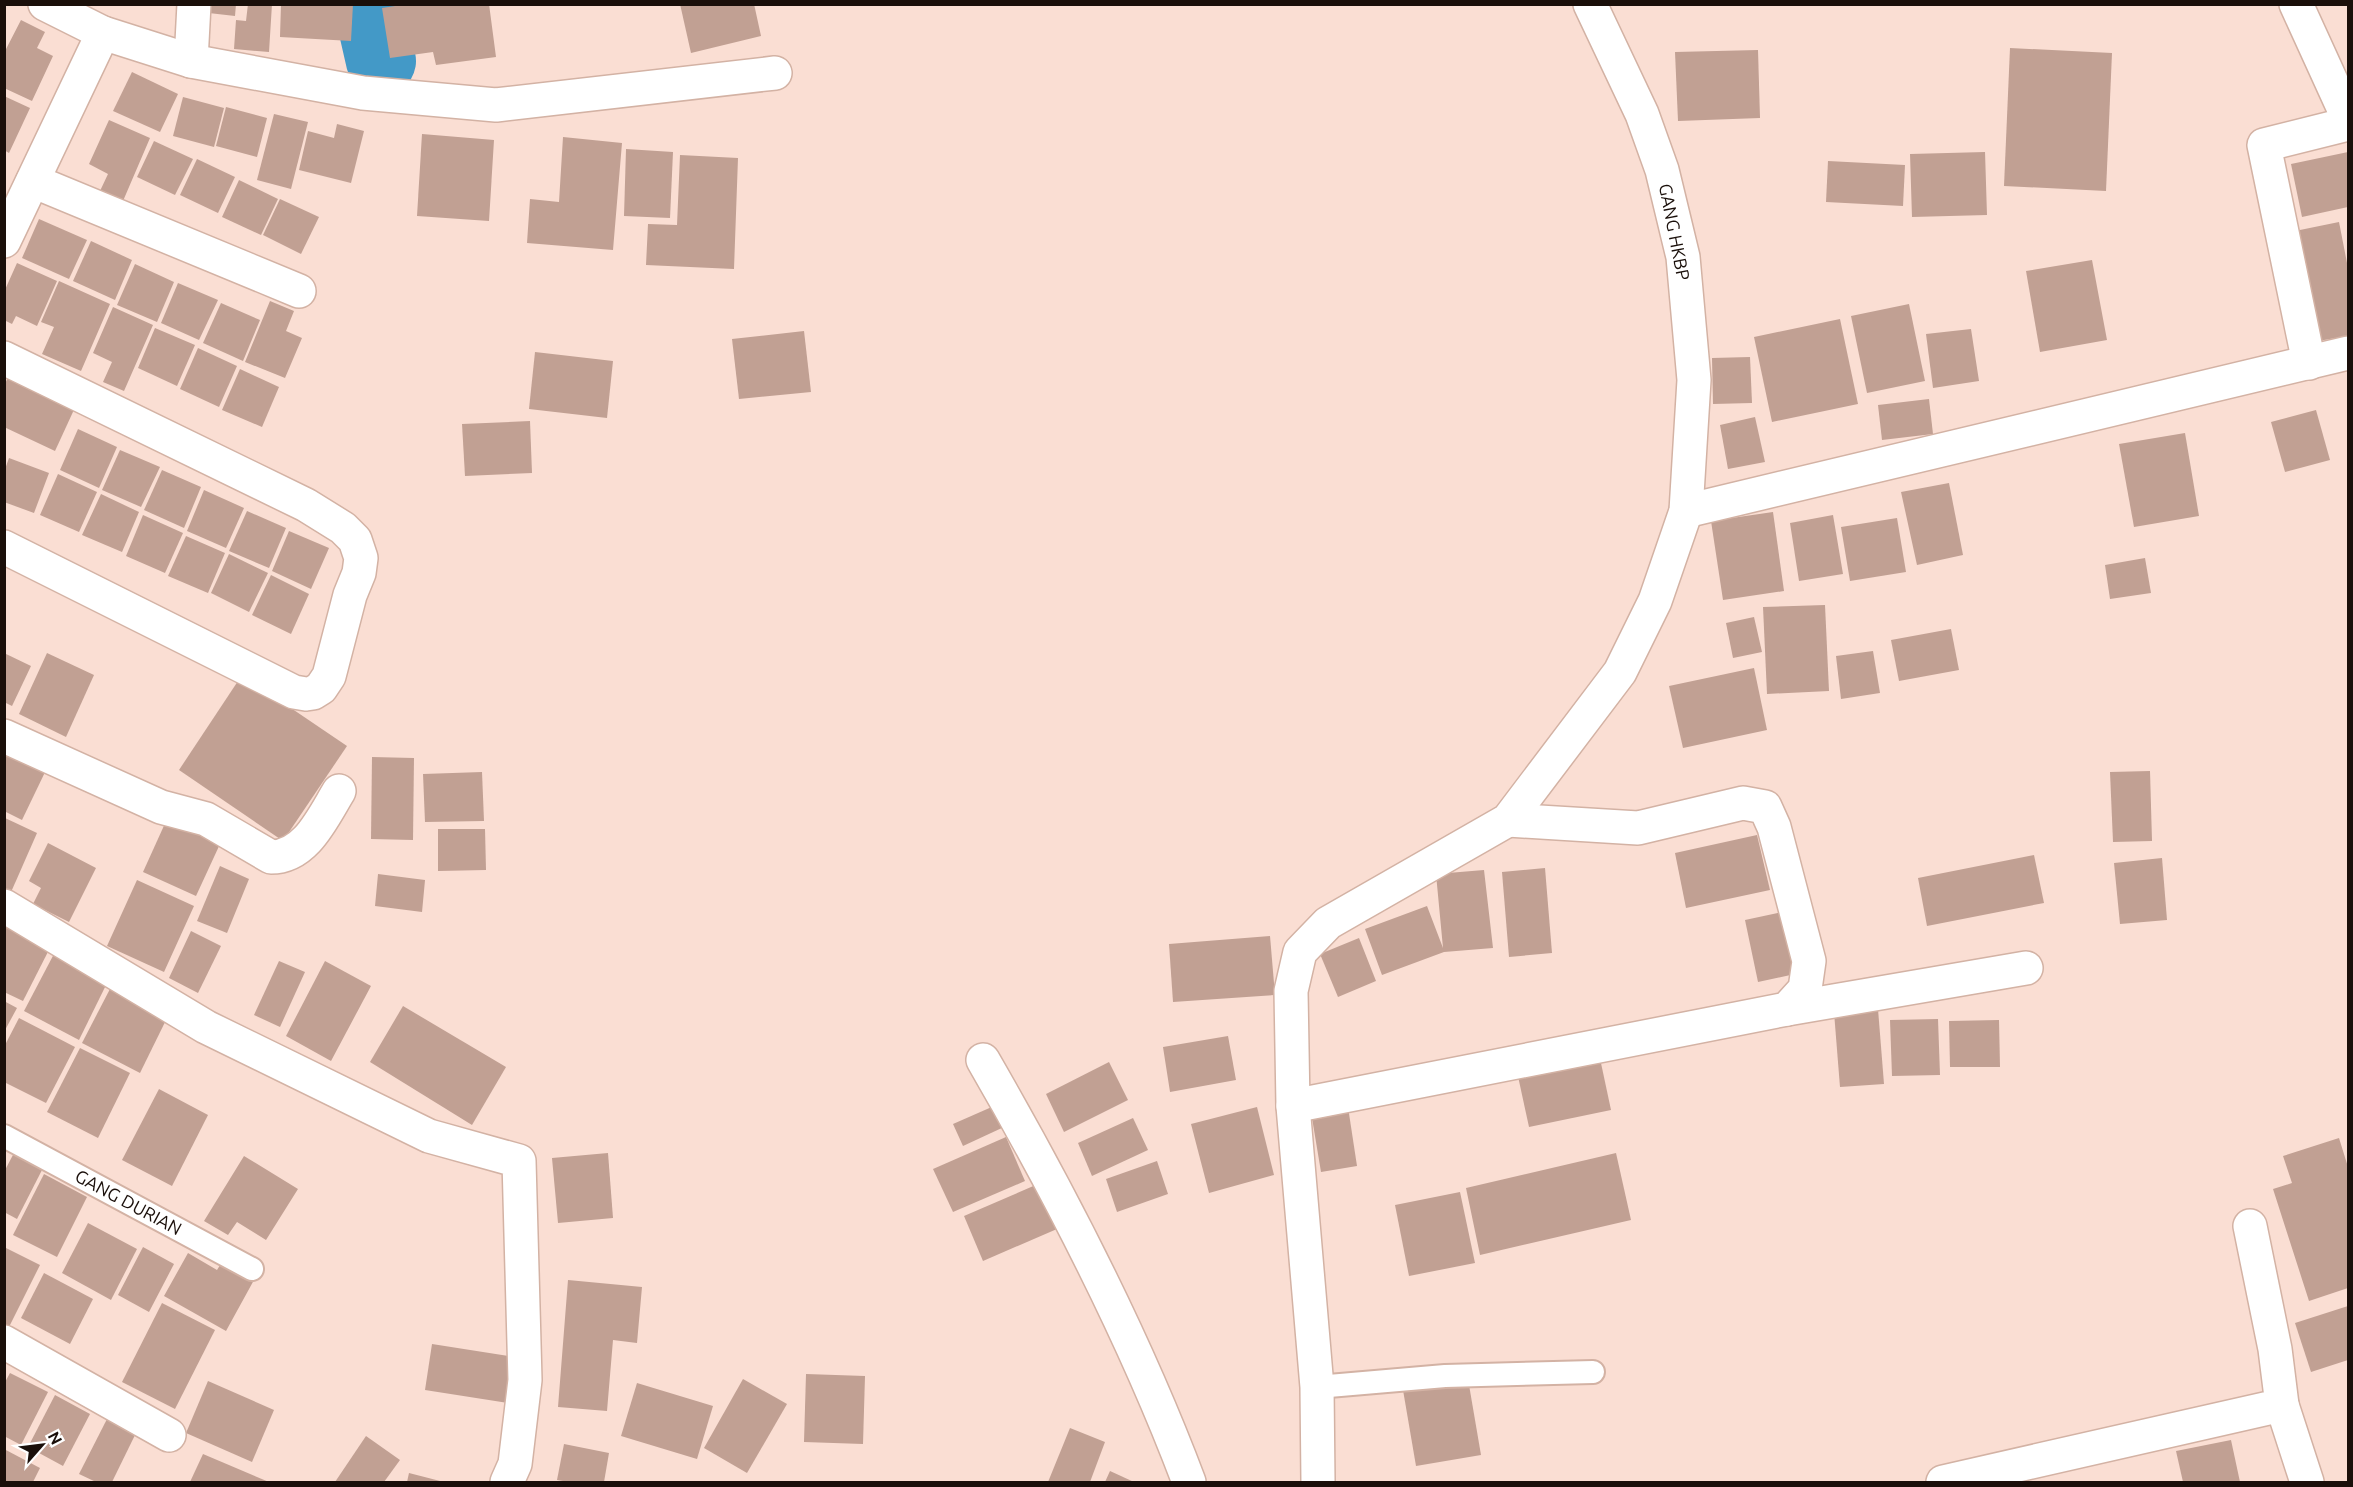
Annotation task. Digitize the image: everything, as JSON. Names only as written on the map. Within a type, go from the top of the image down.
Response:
[{"type":"street","points":[[45,4],[103,33],[191,61],[363,93],[496,105],[775,73]]},
{"type":"street","points":[[191,61],[194,4]]},
{"type":"street","name":"GANG HKBP","points":[[1508,820],[1620,672],[1655,601],[1686,511],[1694,380],[1683,257],[1662,170],[1642,114],[1590,4]]},
{"type":"street","points":[[2296,4],[2349,118]]},
{"type":"street","points":[[4,241],[21,189],[103,33]]},
{"type":"street","points":[[2309,363],[2264,145],[2349,123]]},
{"type":"street","points":[[21,189],[299,291]]},
{"type":"street","points":[[1686,511],[2349,353]]},
{"type":"street","points":[[4,358],[306,505],[343,528],[355,540],[361,558],[360,573],[350,596],[329,676],[321,688],[306,694],[294,692],[4,547]]},
{"type":"street","points":[[4,736],[162,807],[206,819],[271,857],[282,857],[295,851],[323,817],[339,791]]},
{"type":"street","points":[[1318,1482],[1317,1387],[1293,1106],[1291,991],[1300,952],[1329,923],[1508,820],[1638,828],[1743,803],[1765,807],[1774,827],[1809,962],[1805,989],[1786,1009]]},
{"type":"street","points":[[4,906],[206,1027],[429,1136],[519,1161],[525,1380],[515,1464],[507,1482]]},
{"type":"street","points":[[1293,1106],[1786,1009],[2026,968]]},
{"type":"street","points":[[983,1060],[1071,1222],[1135,1351],[1189,1482]]},
{"type":"street","points":[[2250,1226],[2275,1349],[2282,1405],[2307,1482]]},
{"type":"street","points":[[4,1342],[169,1435]]},
{"type":"street","points":[[1943,1482],[2282,1405]]},
{"type":"lane","name":"GANG DURIAN","points":[[4,1136],[252,1269]]},
{"type":"lane","points":[[1317,1387],[1445,1376],[1593,1372]]},
{"type":"building","points":[[201,4],[236,4],[235,16],[200,12]]},
{"type":"building","points":[[248,4],[272,4],[269,52],[234,49],[236,20],[246,21]]},
{"type":"building","points":[[281,4],[353,4],[351,41],[280,37]]},
{"type":"building","points":[[408,4],[489,4],[496,57],[436,65],[433,52],[390,58],[382,8]]},
{"type":"building","points":[[680,4],[754,4],[761,36],[691,53]]},
{"type":"building","points":[[21,20],[45,32],[37,48],[53,56],[32,101],[4,88],[4,53]]},
{"type":"building","points":[[2010,48],[2112,53],[2106,191],[2004,186]]},
{"type":"building","points":[[1758,50],[1760,118],[1678,121],[1675,52]]},
{"type":"building","points":[[132,72],[178,94],[160,132],[113,111]]},
{"type":"building","points":[[4,96],[30,108],[9,153],[4,150]]},
{"type":"building","points":[[183,97],[224,108],[214,147],[173,136]]},
{"type":"building","points":[[226,107],[267,118],[257,157],[216,146]]},
{"type":"building","points":[[274,114],[308,122],[291,189],[257,180]]},
{"type":"building","points":[[109,120],[150,138],[123,201],[100,191],[108,174],[89,164]]},
{"type":"building","points":[[337,124],[364,131],[351,183],[299,170],[308,131],[334,138]]},
{"type":"building","points":[[422,134],[494,140],[489,221],[417,216]]},
{"type":"building","points":[[563,137],[622,143],[613,250],[527,243],[530,199],[559,202]]},
{"type":"building","points":[[154,141],[193,159],[175,195],[137,177]]},
{"type":"building","points":[[626,149],[673,152],[670,218],[624,216]]},
{"type":"building","points":[[1985,152],[1987,215],[1912,217],[1910,154]]},
{"type":"building","points":[[2348,152],[2348,207],[2302,217],[2291,164]]},
{"type":"building","points":[[680,155],[738,158],[734,269],[646,265],[648,224],[677,225]]},
{"type":"building","points":[[197,159],[235,177],[218,213],[180,195]]},
{"type":"building","points":[[1828,161],[1905,165],[1903,206],[1826,202]]},
{"type":"building","points":[[239,180],[278,199],[261,235],[222,217]]},
{"type":"building","points":[[280,199],[319,217],[301,254],[263,235]]},
{"type":"building","points":[[39,219],[87,240],[69,279],[22,258]]},
{"type":"building","points":[[2339,222],[2348,268],[2348,336],[2318,341],[2295,231]]},
{"type":"building","points":[[91,241],[132,260],[115,300],[73,281]]},
{"type":"building","points":[[2092,260],[2107,340],[2040,352],[2026,271]]},
{"type":"building","points":[[17,263],[57,281],[37,326],[16,316],[12,324],[4,320],[4,292]]},
{"type":"building","points":[[135,264],[174,282],[157,322],[117,305]]},
{"type":"building","points":[[59,281],[110,304],[81,371],[42,354],[54,327],[41,322]]},
{"type":"building","points":[[178,283],[218,300],[199,340],[161,323]]},
{"type":"building","points":[[270,301],[294,311],[286,331],[302,338],[285,378],[245,362]]},
{"type":"building","points":[[221,303],[260,320],[243,361],[203,343]]},
{"type":"building","points":[[1909,304],[1925,381],[1867,393],[1851,316]]},
{"type":"building","points":[[113,307],[153,325],[124,391],[103,382],[112,362],[93,353]]},
{"type":"building","points":[[1840,319],[1858,404],[1772,422],[1754,337]]},
{"type":"building","points":[[155,328],[195,345],[177,386],[138,368]]},
{"type":"building","points":[[1971,329],[1979,381],[1933,388],[1926,334]]},
{"type":"building","points":[[804,331],[811,392],[739,399],[732,339]]},
{"type":"building","points":[[198,348],[237,366],[219,407],[180,389]]},
{"type":"building","points":[[535,352],[613,361],[607,418],[529,409]]},
{"type":"building","points":[[1750,357],[1752,403],[1713,404],[1712,358]]},
{"type":"building","points":[[240,369],[279,387],[262,427],[222,410]]},
{"type":"building","points":[[11,371],[78,401],[55,451],[4,427],[4,386]]},
{"type":"building","points":[[1929,399],[1933,434],[1882,440],[1878,405]]},
{"type":"building","points":[[2316,410],[2330,460],[2285,472],[2271,422]]},
{"type":"building","points":[[1755,417],[1765,462],[1728,469],[1720,425]]},
{"type":"building","points":[[530,421],[532,473],[465,476],[462,424]]},
{"type":"building","points":[[78,429],[117,447],[99,488],[60,470]]},
{"type":"building","points":[[2185,433],[2199,516],[2134,527],[2119,444]]},
{"type":"building","points":[[120,450],[160,467],[141,507],[102,490]]},
{"type":"building","points":[[9,458],[49,473],[34,513],[4,502],[4,472]]},
{"type":"building","points":[[162,470],[201,487],[184,528],[144,510]]},
{"type":"building","points":[[58,474],[97,492],[79,532],[40,515]]},
{"type":"building","points":[[1949,483],[1963,555],[1917,565],[1901,492]]},
{"type":"building","points":[[204,490],[244,508],[226,548],[187,531]]},
{"type":"building","points":[[101,494],[139,512],[122,552],[82,535]]},
{"type":"building","points":[[247,511],[286,528],[269,568],[229,551]]},
{"type":"building","points":[[1773,512],[1784,591],[1723,600],[1711,521]]},
{"type":"building","points":[[143,515],[183,533],[165,573],[126,556]]},
{"type":"building","points":[[1833,515],[1843,574],[1799,581],[1790,523]]},
{"type":"building","points":[[1897,518],[1906,572],[1850,581],[1841,527]]},
{"type":"building","points":[[289,531],[329,548],[311,589],[272,571]]},
{"type":"building","points":[[186,536],[225,553],[208,593],[168,576]]},
{"type":"building","points":[[229,554],[268,573],[249,612],[211,593]]},
{"type":"building","points":[[2145,558],[2151,593],[2110,599],[2105,565]]},
{"type":"building","points":[[271,575],[309,594],[291,634],[252,615]]},
{"type":"building","points":[[1825,605],[1829,691],[1767,694],[1763,607]]},
{"type":"building","points":[[1754,617],[1762,652],[1733,658],[1726,623]]},
{"type":"building","points":[[1951,629],[1959,670],[1899,681],[1891,640]]},
{"type":"building","points":[[1873,651],[1880,693],[1841,699],[1836,656]]},
{"type":"building","points":[[4,653],[31,666],[12,706],[4,702]]},
{"type":"building","points":[[47,653],[94,675],[66,737],[19,714]]},
{"type":"building","points":[[1754,668],[1767,730],[1683,748],[1669,686]]},
{"type":"building","points":[[242,675],[347,746],[283,841],[179,770]]},
{"type":"building","points":[[4,746],[47,768],[22,820],[4,811]]},
{"type":"building","points":[[372,757],[414,758],[413,840],[371,839]]},
{"type":"building","points":[[2150,771],[2152,841],[2113,842],[2110,772]]},
{"type":"building","points":[[482,772],[484,821],[425,822],[423,774]]},
{"type":"building","points":[[5,818],[37,833],[8,899],[5,897]]},
{"type":"building","points":[[167,819],[220,844],[196,896],[143,872]]},
{"type":"building","points":[[438,829],[485,829],[486,870],[438,871]]},
{"type":"building","points":[[1757,835],[1770,890],[1686,908],[1675,853]]},
{"type":"building","points":[[48,843],[96,868],[69,922],[33,904],[41,888],[29,881]]},
{"type":"building","points":[[2034,855],[2044,903],[1927,926],[1918,878]]},
{"type":"building","points":[[2162,858],[2167,920],[2120,924],[2114,863]]},
{"type":"building","points":[[220,866],[249,879],[227,933],[197,921]]},
{"type":"building","points":[[1545,868],[1552,953],[1509,957],[1502,872]]},
{"type":"building","points":[[1484,870],[1493,948],[1444,952],[1382,975],[1365,929],[1427,906],[1443,948],[1436,874]]},
{"type":"building","points":[[378,874],[425,880],[422,912],[375,906]]},
{"type":"building","points":[[137,880],[194,906],[164,972],[107,946]]},
{"type":"building","points":[[4,912],[55,938],[23,1001],[4,992]]},
{"type":"building","points":[[1782,912],[1795,974],[1758,982],[1745,920]]},
{"type":"building","points":[[191,931],[221,946],[198,993],[169,978]]},
{"type":"building","points":[[1270,936],[1275,995],[1173,1002],[1169,944]]},
{"type":"building","points":[[1359,938],[1376,981],[1338,997],[1320,954]]},
{"type":"building","points":[[55,952],[109,979],[79,1040],[24,1011]]},
{"type":"building","points":[[279,961],[305,972],[280,1027],[254,1015]]},
{"type":"building","points":[[325,961],[371,986],[331,1061],[286,1036]]},
{"type":"building","points":[[111,987],[168,1016],[140,1073],[82,1043]]},
{"type":"building","points":[[4,1001],[17,1008],[4,1032]]},
{"type":"building","points":[[403,1006],[506,1067],[472,1125],[370,1062]]},
{"type":"building","points":[[1878,1009],[1884,1084],[1840,1087],[1834,1012]]},
{"type":"building","points":[[19,1018],[75,1047],[46,1103],[4,1082],[4,1047]]},
{"type":"building","points":[[1938,1019],[1940,1075],[1892,1076],[1890,1020]]},
{"type":"building","points":[[1999,1020],[2000,1067],[1950,1067],[1949,1021]]},
{"type":"building","points":[[1228,1036],[1236,1080],[1170,1092],[1163,1047]]},
{"type":"building","points":[[80,1048],[130,1073],[98,1138],[47,1112]]},
{"type":"building","points":[[1598,1049],[1611,1110],[1529,1127],[1516,1067]]},
{"type":"building","points":[[1109,1062],[1128,1100],[1064,1132],[1046,1094]]},
{"type":"building","points":[[159,1089],[208,1115],[172,1186],[122,1160]]},
{"type":"building","points":[[994,1106],[1004,1127],[963,1146],[953,1124]]},
{"type":"building","points":[[1257,1107],[1274,1175],[1209,1193],[1191,1124]]},
{"type":"building","points":[[1348,1107],[1357,1166],[1321,1172],[1311,1112]]},
{"type":"building","points":[[1133,1118],[1148,1150],[1092,1176],[1078,1143]]},
{"type":"building","points":[[1006,1137],[1025,1181],[953,1212],[933,1169]]},
{"type":"building","points":[[2339,1138],[2348,1167],[2348,1288],[2309,1301],[2273,1189],[2292,1183],[2283,1156]]},
{"type":"building","points":[[14,1153],[43,1168],[17,1219],[4,1212],[4,1172]]},
{"type":"building","points":[[608,1153],[613,1218],[558,1223],[552,1158]]},
{"type":"building","points":[[1616,1153],[1631,1220],[1480,1255],[1466,1188]]},
{"type":"building","points":[[244,1156],[298,1189],[266,1240],[237,1222],[228,1235],[204,1221]]},
{"type":"building","points":[[1157,1161],[1168,1194],[1117,1212],[1106,1179]]},
{"type":"building","points":[[44,1174],[87,1197],[57,1257],[13,1235]]},
{"type":"building","points":[[1038,1184],[1057,1229],[983,1261],[964,1216]]},
{"type":"building","points":[[1460,1192],[1475,1263],[1409,1276],[1395,1205]]},
{"type":"building","points":[[88,1223],[137,1249],[111,1300],[62,1273]]},
{"type":"building","points":[[4,1247],[40,1265],[7,1331],[4,1329]]},
{"type":"building","points":[[143,1247],[174,1264],[149,1312],[118,1295]]},
{"type":"building","points":[[188,1253],[217,1270],[222,1262],[254,1280],[226,1331],[164,1296]]},
{"type":"building","points":[[44,1273],[93,1299],[70,1344],[21,1318]]},
{"type":"building","points":[[568,1280],[642,1287],[637,1343],[613,1340],[607,1411],[558,1407]]},
{"type":"building","points":[[162,1303],[215,1330],[175,1409],[122,1382]]},
{"type":"building","points":[[2348,1306],[2348,1360],[2311,1372],[2295,1323]]},
{"type":"building","points":[[432,1344],[515,1357],[508,1403],[425,1390]]},
{"type":"building","points":[[10,1373],[48,1392],[21,1445],[4,1436],[4,1384]]},
{"type":"building","points":[[806,1374],[865,1376],[863,1444],[804,1442]]},
{"type":"building","points":[[743,1379],[787,1404],[747,1473],[704,1448]]},
{"type":"building","points":[[1468,1379],[1481,1455],[1416,1466],[1403,1390]]},
{"type":"building","points":[[208,1381],[274,1410],[252,1462],[186,1433]]},
{"type":"building","points":[[637,1383],[713,1406],[697,1459],[621,1436]]},
{"type":"building","points":[[55,1395],[90,1414],[63,1466],[28,1447]]},
{"type":"building","points":[[107,1419],[136,1433],[112,1482],[96,1482],[79,1474]]},
{"type":"building","points":[[1070,1428],[1105,1442],[1090,1482],[1048,1482]]},
{"type":"building","points":[[366,1436],[400,1460],[384,1482],[335,1482]]},
{"type":"building","points":[[2231,1440],[2240,1482],[2183,1482],[2176,1451]]},
{"type":"building","points":[[564,1444],[609,1453],[604,1482],[557,1480]]},
{"type":"building","points":[[4,1449],[40,1468],[33,1482],[4,1482]]},
{"type":"building","points":[[203,1454],[269,1482],[190,1482]]},
{"type":"building","points":[[1110,1471],[1134,1482],[1105,1482]]},
{"type":"building","points":[[409,1473],[444,1482],[407,1482]]},
{"type":"waterway","points":[[368,4],[381,61]]}]
